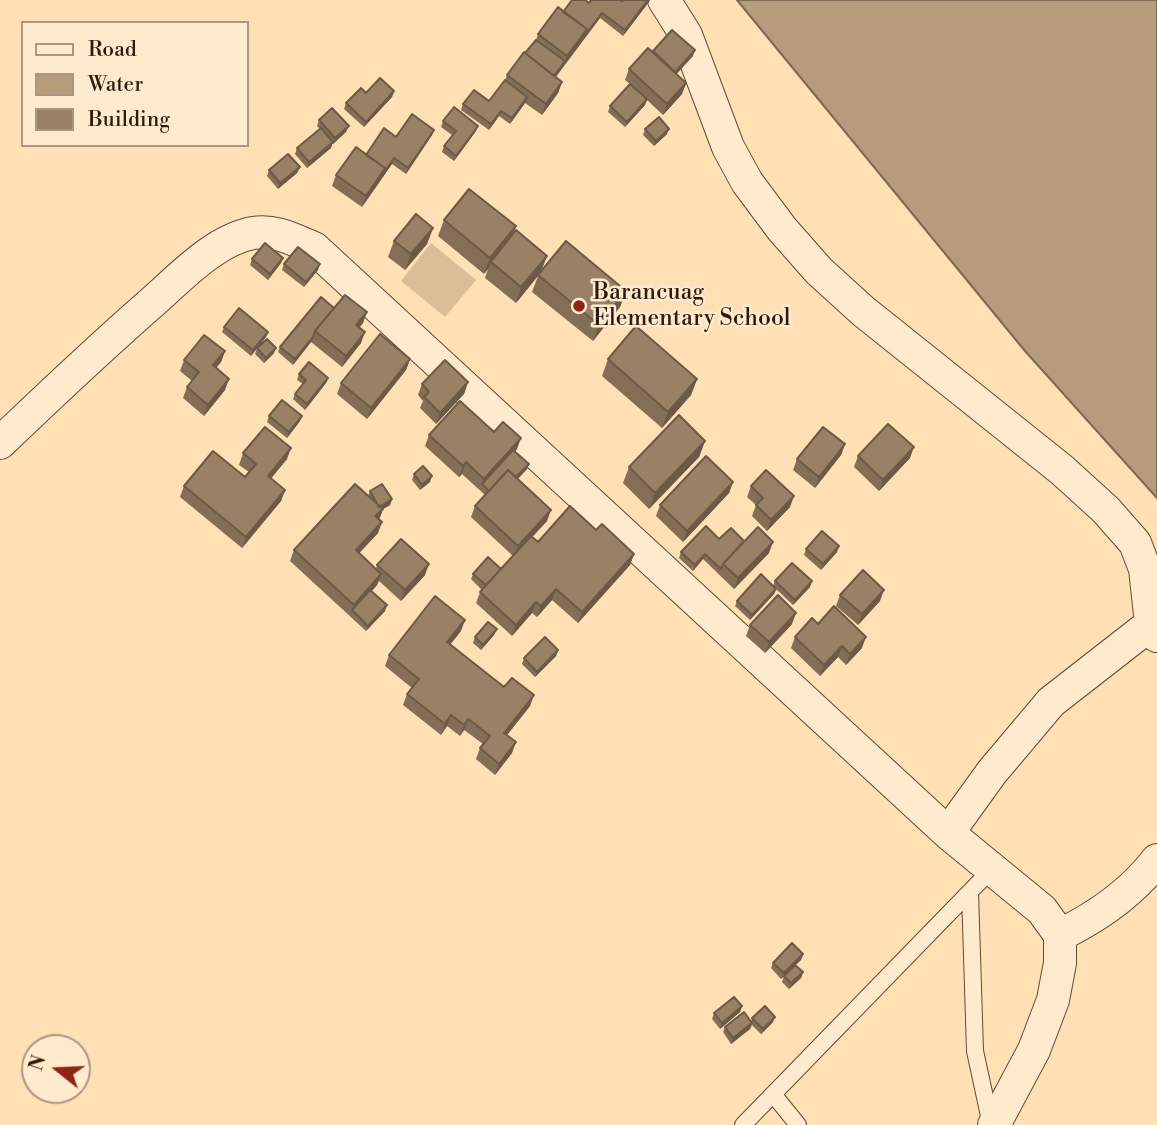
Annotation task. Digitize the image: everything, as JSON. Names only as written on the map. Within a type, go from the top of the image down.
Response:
[{"type":"street","points":[[664,0],[685,35],[728,147],[747,182],[782,229],[819,271],[863,311],[1062,470],[1106,510],[1135,543],[1145,569],[1154,630],[1051,702],[992,772],[948,834]]},
{"type":"street","points":[[0,443],[91,356],[198,262],[226,243],[254,233],[281,234],[314,248],[948,834],[1042,910],[1060,935],[1060,964],[1053,1000],[1034,1050],[993,1125]]},
{"type":"street","points":[[1060,935],[1087,922],[1122,897],[1157,860]]},
{"type":"lane","points":[[743,1125],[992,869]]},
{"type":"lane","points":[[970,892],[975,1051],[993,1125]]},
{"type":"lane","points":[[773,1094],[798,1125]]},
{"type":"shaded area","points":[[431,243],[476,280],[445,317],[401,281]]},
{"type":"water","points":[[737,0],[1157,0],[1157,498],[1025,351]]},
{"type":"building","points":[[572,0],[585,0],[589,3],[591,0],[648,0],[625,30],[602,13],[585,35],[587,29],[563,12]]},
{"type":"building","points":[[558,7],[587,29],[567,56],[538,34]]},
{"type":"building","points":[[672,30],[695,50],[675,72],[653,51]]},
{"type":"building","points":[[536,40],[565,61],[554,76],[525,53]]},
{"type":"building","points":[[648,48],[686,83],[667,104],[629,69]]},
{"type":"building","points":[[524,52],[562,82],[546,104],[507,75]]},
{"type":"building","points":[[380,78],[394,91],[366,122],[346,103],[361,88],[366,93]]},
{"type":"building","points":[[505,80],[527,97],[512,118],[501,111],[491,124],[463,104],[474,90],[489,101]]},
{"type":"building","points":[[630,84],[647,99],[627,122],[610,106]]},
{"type":"building","points":[[454,107],[478,126],[456,156],[444,146],[456,131],[443,121]]},
{"type":"building","points":[[332,108],[349,126],[335,138],[319,120]]},
{"type":"building","points":[[412,114],[434,130],[408,168],[394,158],[383,174],[385,168],[366,155],[384,128],[396,137]]},
{"type":"building","points":[[659,117],[669,129],[656,141],[645,129]]},
{"type":"building","points":[[321,128],[333,142],[309,162],[297,148]]},
{"type":"building","points":[[356,147],[385,168],[366,196],[336,175]]},
{"type":"building","points":[[288,154],[300,167],[280,183],[269,170]]},
{"type":"building","points":[[469,189],[516,226],[490,258],[444,220]]},
{"type":"building","points":[[416,214],[433,228],[411,254],[394,241]]},
{"type":"building","points":[[516,230],[547,256],[521,287],[491,262]]},
{"type":"building","points":[[566,241],[626,291],[599,325],[538,275]]},
{"type":"building","points":[[265,243],[283,258],[270,274],[252,259]]},
{"type":"building","points":[[298,247],[320,264],[306,282],[284,264]]},
{"type":"building","points":[[345,295],[367,312],[356,325],[365,332],[346,356],[315,331]]},
{"type":"building","points":[[321,297],[334,308],[295,359],[280,347]]},
{"type":"building","points":[[239,308],[268,332],[253,350],[224,327]]},
{"type":"building","points":[[636,326],[697,379],[668,412],[608,359]]},
{"type":"building","points":[[380,334],[410,359],[371,408],[341,383]]},
{"type":"building","points":[[204,335],[225,351],[213,365],[229,379],[208,405],[187,387],[199,372],[184,360]]},
{"type":"building","points":[[267,339],[276,348],[266,358],[257,348]]},
{"type":"building","points":[[445,360],[468,382],[440,413],[424,397],[429,392],[422,384]]},
{"type":"building","points":[[309,362],[328,378],[307,404],[295,394],[306,380],[299,374]]},
{"type":"building","points":[[282,400],[302,416],[289,432],[269,416]]},
{"type":"building","points":[[460,401],[494,432],[503,422],[521,438],[484,479],[466,462],[463,466],[429,435]]},
{"type":"building","points":[[679,415],[705,441],[655,493],[629,467]]},
{"type":"building","points":[[888,424],[914,447],[883,480],[858,456]]},
{"type":"building","points":[[265,427],[291,448],[268,476],[285,490],[246,537],[184,486],[213,451],[245,477],[256,464],[243,453]]},
{"type":"building","points":[[823,427],[845,444],[819,477],[797,459]]},
{"type":"building","points":[[513,450],[529,464],[516,477],[508,470],[489,491],[482,484]]},
{"type":"building","points":[[706,456],[733,482],[687,531],[660,505]]},
{"type":"building","points":[[423,466],[432,476],[422,485],[414,474]]},
{"type":"building","points":[[508,470],[551,510],[518,546],[475,506]]},
{"type":"building","points":[[766,470],[794,496],[771,520],[756,505],[763,498],[751,486]]},
{"type":"building","points":[[355,484],[383,509],[375,516],[382,522],[356,550],[381,574],[354,605],[294,550]]},
{"type":"building","points":[[382,484],[392,499],[379,507],[370,491]]},
{"type":"building","points":[[570,506],[596,530],[602,524],[634,554],[582,612],[556,589],[541,606],[536,602],[516,625],[480,592],[531,536],[538,542]]},
{"type":"building","points":[[706,526],[719,539],[731,528],[744,541],[721,569],[705,554],[695,565],[681,552]]},
{"type":"building","points":[[758,527],[773,542],[738,578],[723,564]]},
{"type":"building","points":[[822,531],[839,546],[823,564],[806,549]]},
{"type":"building","points":[[401,539],[429,564],[405,590],[377,565]]},
{"type":"building","points":[[488,557],[501,569],[486,585],[473,574]]},
{"type":"building","points":[[792,563],[812,581],[795,600],[775,581]]},
{"type":"building","points":[[863,570],[884,590],[862,614],[840,595]]},
{"type":"building","points":[[761,574],[776,589],[752,615],[737,601]]},
{"type":"building","points":[[370,590],[387,605],[368,626],[352,610]]},
{"type":"building","points":[[778,595],[796,613],[769,642],[750,625]]},
{"type":"building","points":[[435,596],[465,620],[447,642],[504,687],[512,678],[534,695],[504,733],[516,742],[499,764],[480,748],[490,736],[475,724],[468,719],[464,725],[451,715],[445,724],[407,694],[419,679],[389,655]]},
{"type":"building","points":[[834,606],[866,637],[850,654],[842,646],[824,665],[795,637],[812,618],[818,624]]},
{"type":"building","points":[[488,622],[497,629],[483,645],[475,637]]},
{"type":"building","points":[[545,637],[558,650],[537,672],[524,658]]},
{"type":"building","points":[[792,943],[803,954],[784,973],[773,963]]},
{"type":"building","points":[[795,965],[803,972],[791,983],[784,976]]},
{"type":"building","points":[[734,997],[742,1006],[722,1023],[714,1013]]},
{"type":"building","points":[[765,1006],[775,1017],[763,1029],[752,1018]]},
{"type":"building","points":[[744,1012],[752,1023],[733,1038],[725,1027]]},
{"type":"place","name":"Barancuag Elementary School","points":[[579,306]]}]
